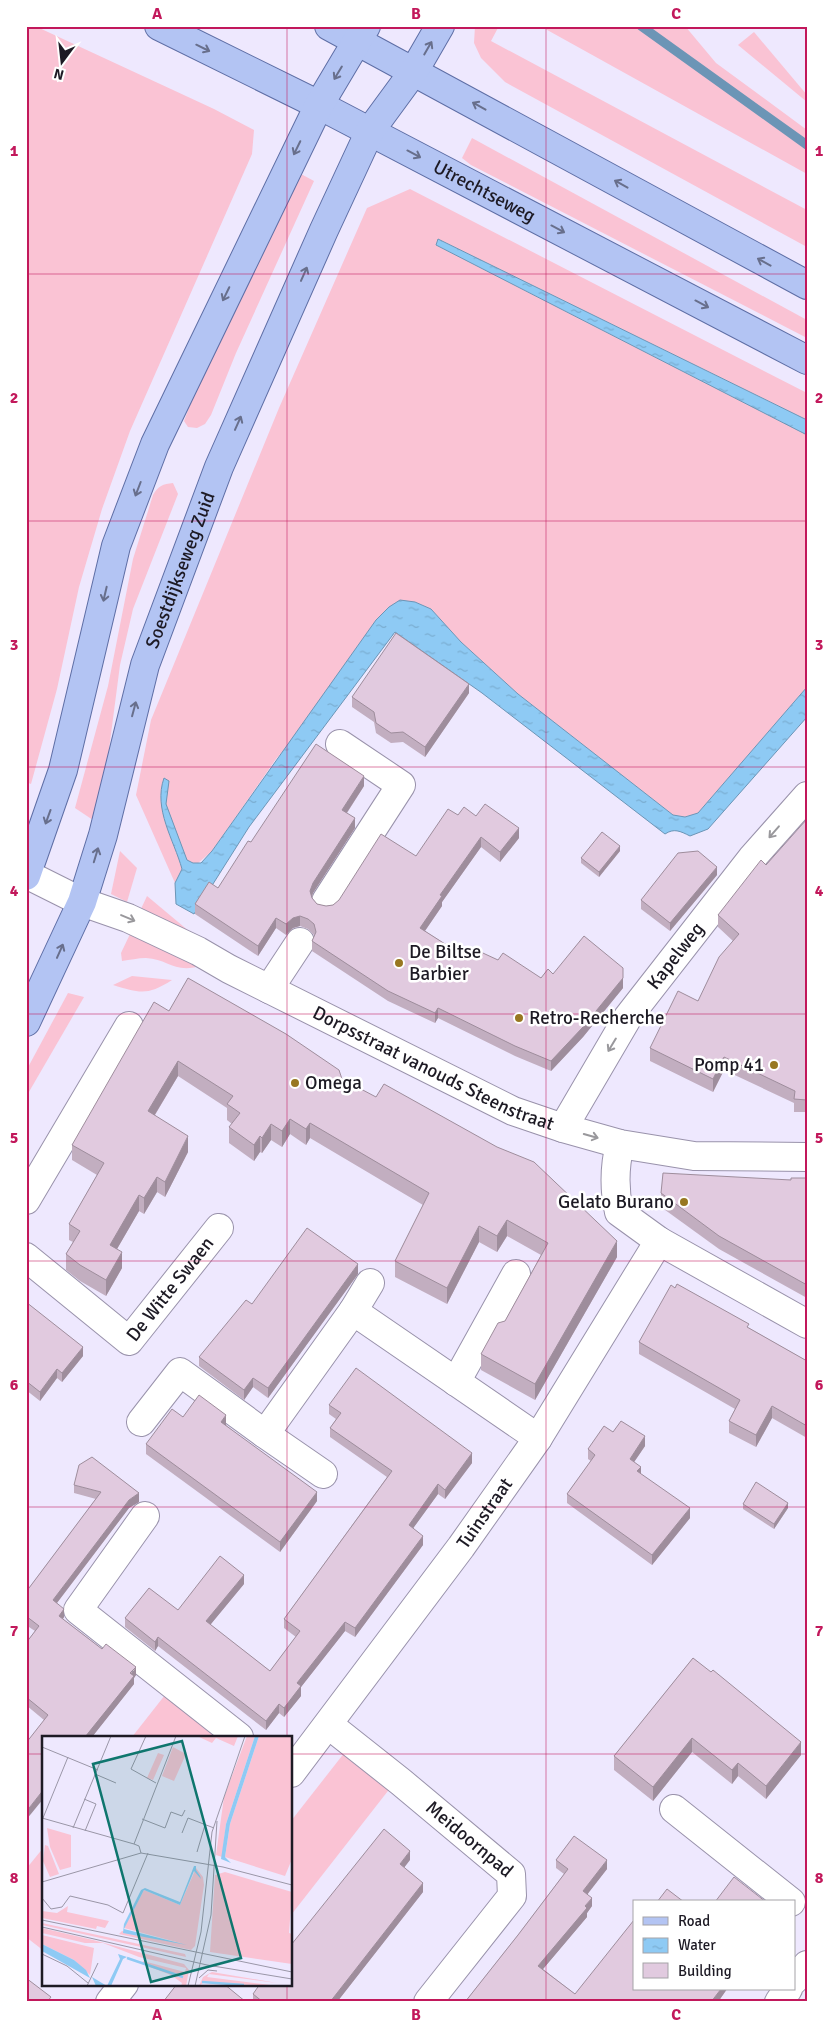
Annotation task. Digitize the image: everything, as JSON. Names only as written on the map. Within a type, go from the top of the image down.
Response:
[{"type":"main road","name":"Utrechtseweg","points":[[159,26],[319,104],[807,360]]},
{"type":"main road","points":[[329,26],[361,34],[414,71],[807,285]]},
{"type":"main road","name":"Soestdijkseweg Zuid","points":[[26,1022],[82,902],[103,835],[145,665],[216,476],[284,317],[370,131],[414,71],[440,26]]},
{"type":"main road","points":[[26,875],[63,770],[116,546],[155,444],[319,104],[361,34]]},
{"type":"street","points":[[326,901],[400,785],[340,744]]},
{"type":"street","name":"Kapelweg","points":[[563,1128],[628,1017],[752,858],[807,796]]},
{"type":"street","name":"Dorpsstraat vanouds Steenstraat","points":[[26,875],[82,902],[128,918],[198,951],[513,1111],[563,1128],[620,1144],[694,1156],[807,1157]]},
{"type":"street","points":[[270,989],[300,942]]},
{"type":"street","points":[[26,1200],[129,1026]]},
{"type":"street","points":[[620,1144],[615,1166],[614,1192],[619,1212],[659,1241],[807,1324]]},
{"type":"street","name":"De Witte Swaen","points":[[26,1257],[129,1341],[219,1228]]},
{"type":"street","name":"Tuinstraat","points":[[292,1772],[461,1547],[538,1438],[659,1241]]},
{"type":"street","points":[[456,1382],[516,1274]]},
{"type":"street","points":[[265,1434],[353,1311],[370,1283]]},
{"type":"street","points":[[353,1311],[538,1438]]},
{"type":"street","points":[[141,1422],[180,1372],[323,1474]]},
{"type":"street","points":[[145,1516],[78,1610],[238,1736]]},
{"type":"street","name":"Meidoornpad","points":[[329,1725],[402,1782],[511,1874],[512,1896],[428,2002]]},
{"type":"street","points":[[674,1809],[788,1900]]},
{"type":"street","points":[[796,1907],[807,1915]]},
{"type":"street","points":[[110,2002],[122,1986]]},
{"type":"street","points":[[779,2002],[789,1990]]},
{"type":"shaded area","points":[[26,26],[35,26],[214,109],[254,130],[252,154],[130,431],[102,509],[79,587],[57,689],[31,784],[26,782]]},
{"type":"shaded area","points":[[475,26],[499,26],[491,41],[807,210],[807,247],[505,82],[481,58],[474,43]]},
{"type":"shaded area","points":[[540,26],[685,26],[716,63],[807,130],[807,174]]},
{"type":"shaded area","points":[[754,32],[807,95],[807,102],[738,45]]},
{"type":"shaded area","points":[[472,138],[807,320],[807,338],[471,165],[462,158]]},
{"type":"shaded area","points":[[301,174],[314,181],[236,353],[211,415],[205,424],[197,428],[188,427],[184,421],[190,405],[278,218]]},
{"type":"shaded area","points":[[410,189],[807,393],[807,420],[438,239],[436,245],[807,435],[807,687],[698,813],[685,817],[673,815],[518,694],[461,642],[431,609],[415,602],[276,759],[212,851],[175,883],[136,795],[151,720],[279,408],[367,208]]},
{"type":"shaded area","points":[[173,483],[178,494],[133,609],[120,665],[108,757],[93,820],[75,808],[108,686],[133,559],[153,495],[161,486]]},
{"type":"shaded area","points":[[120,851],[137,868],[127,902],[111,894]]},
{"type":"shaded area","points":[[147,896],[202,942],[140,911]]},
{"type":"shaded area","points":[[131,932],[203,965],[186,968],[146,958],[122,961],[121,953]]},
{"type":"shaded area","points":[[132,976],[172,980],[149,991],[130,990],[113,985]]},
{"type":"shaded area","points":[[68,993],[84,997],[26,1097],[26,1071]]},
{"type":"shaded area","points":[[165,1695],[219,1736],[133,1736]]},
{"type":"shaded area","points":[[345,1752],[391,1787],[292,1914],[292,1820]]},
{"type":"shaded area","points":[[42,1849],[42,1949],[26,1937],[26,1869]]},
{"type":"water","points":[[438,239],[807,420],[807,435],[436,245]]},
{"type":"water","points":[[400,600],[415,602],[431,609],[461,642],[518,694],[673,815],[685,817],[698,813],[807,687],[807,717],[708,829],[690,836],[677,831],[665,834],[482,693],[395,632],[249,827],[194,914],[176,904],[175,883],[182,869],[163,813],[161,790],[164,778],[169,781],[166,804],[187,860],[193,863],[201,863],[212,851],[376,620],[389,607]]},
{"type":"building","points":[[396,633],[469,684],[425,747],[403,732],[391,733],[376,723],[374,712],[352,697]]},
{"type":"building","points":[[316,744],[364,776],[342,810],[355,818],[313,883],[310,891],[312,898],[317,904],[333,905],[339,900],[381,834],[416,856],[448,809],[458,815],[464,807],[476,816],[485,804],[519,828],[500,852],[481,837],[440,895],[442,896],[420,928],[467,958],[472,948],[498,960],[503,953],[541,978],[548,969],[553,974],[584,936],[623,968],[623,978],[583,1027],[551,1061],[515,1046],[438,1008],[435,1013],[388,991],[312,941],[316,932],[314,924],[308,919],[300,916],[293,918],[286,924],[276,918],[258,946],[195,904],[209,882],[218,888],[248,841],[251,842]]},
{"type":"building","points":[[807,819],[807,1100],[794,1099],[795,1091],[724,1057],[713,1079],[650,1048],[678,991],[698,1001],[719,957],[739,934],[718,915],[761,860],[766,865]]},
{"type":"building","points":[[602,832],[620,846],[599,872],[581,858]]},
{"type":"building","points":[[698,851],[717,867],[670,923],[641,900],[678,853]]},
{"type":"building","points":[[188,978],[286,1034],[339,1070],[342,1079],[376,1097],[384,1084],[497,1147],[534,1162],[617,1241],[535,1384],[481,1354],[498,1323],[505,1321],[548,1243],[507,1220],[497,1236],[479,1226],[447,1288],[395,1261],[429,1193],[310,1123],[306,1129],[290,1119],[282,1131],[271,1124],[262,1138],[260,1136],[254,1145],[229,1127],[240,1113],[227,1104],[233,1096],[178,1061],[148,1111],[188,1136],[165,1182],[157,1177],[144,1198],[139,1195],[110,1245],[122,1252],[106,1280],[80,1265],[66,1254],[80,1231],[69,1224],[104,1163],[72,1145],[154,1002],[169,1011]]},
{"type":"building","points":[[663,1173],[791,1180],[791,1178],[807,1178],[807,1285],[719,1236],[661,1193]]},
{"type":"building","points":[[307,1228],[358,1264],[268,1388],[253,1378],[244,1390],[199,1357],[246,1300],[252,1304]]},
{"type":"building","points":[[677,1284],[749,1324],[747,1327],[807,1361],[807,1426],[772,1406],[756,1435],[729,1421],[740,1400],[639,1342],[671,1285],[675,1288]]},
{"type":"building","points":[[26,1302],[83,1347],[62,1373],[57,1369],[40,1392],[26,1381]]},
{"type":"building","points":[[356,1368],[472,1453],[445,1490],[438,1484],[409,1525],[423,1536],[355,1628],[345,1622],[297,1683],[301,1686],[284,1708],[279,1704],[266,1721],[158,1637],[155,1642],[125,1618],[149,1588],[178,1610],[220,1556],[244,1575],[206,1621],[270,1671],[300,1631],[284,1619],[392,1471],[330,1428],[341,1413],[329,1405]]},
{"type":"building","points":[[199,1395],[226,1415],[221,1422],[317,1492],[280,1542],[146,1444],[172,1409],[183,1417]]},
{"type":"building","points":[[621,1421],[645,1436],[630,1459],[641,1467],[637,1471],[690,1508],[652,1555],[567,1494],[595,1455],[588,1449],[604,1426],[613,1432]]},
{"type":"building","points":[[92,1457],[139,1493],[129,1500],[53,1600],[64,1609],[59,1616],[102,1649],[106,1644],[136,1667],[130,1673],[134,1676],[86,1736],[42,1736],[42,1792],[26,1812],[26,1743],[48,1715],[26,1697],[26,1643],[39,1626],[26,1616],[26,1592],[101,1492],[74,1485],[79,1465]]},
{"type":"building","points":[[756,1482],[788,1503],[774,1524],[743,1504]]},
{"type":"building","points":[[693,1658],[711,1672],[713,1670],[801,1742],[766,1786],[738,1763],[732,1770],[692,1738],[653,1787],[614,1756]]},
{"type":"building","points":[[384,1829],[410,1851],[400,1864],[423,1883],[330,2002],[263,2002],[253,1994],[259,1986],[292,1986],[292,1944]]},
{"type":"building","points":[[574,1836],[607,1860],[583,1891],[592,1898],[585,1906],[587,1908],[538,1966],[575,1994],[633,1921],[633,1990],[720,1990],[711,2002],[465,2002],[568,1869],[556,1860]]},
{"type":"building","points":[[734,1877],[763,1900],[717,1900]]},
{"type":"building","points":[[667,1889],[681,1900],[659,1900]]},
{"type":"building","points":[[26,1978],[51,1997],[47,2002],[26,2002]]},
{"type":"building","points":[[175,1986],[226,1986],[246,2002],[163,2002]]},
{"type":"waterway","points":[[641,26],[807,145]]},
{"type":"place","name":"De Biltse Barbier","points":[[399,963]]},
{"type":"place","name":"Retro-Recherche","points":[[519,1018]]},
{"type":"place","name":"Pomp 41","points":[[774,1065]]},
{"type":"place","name":"Omega","points":[[295,1083]]},
{"type":"place","name":"Gelato Burano","points":[[684,1202]]}]
